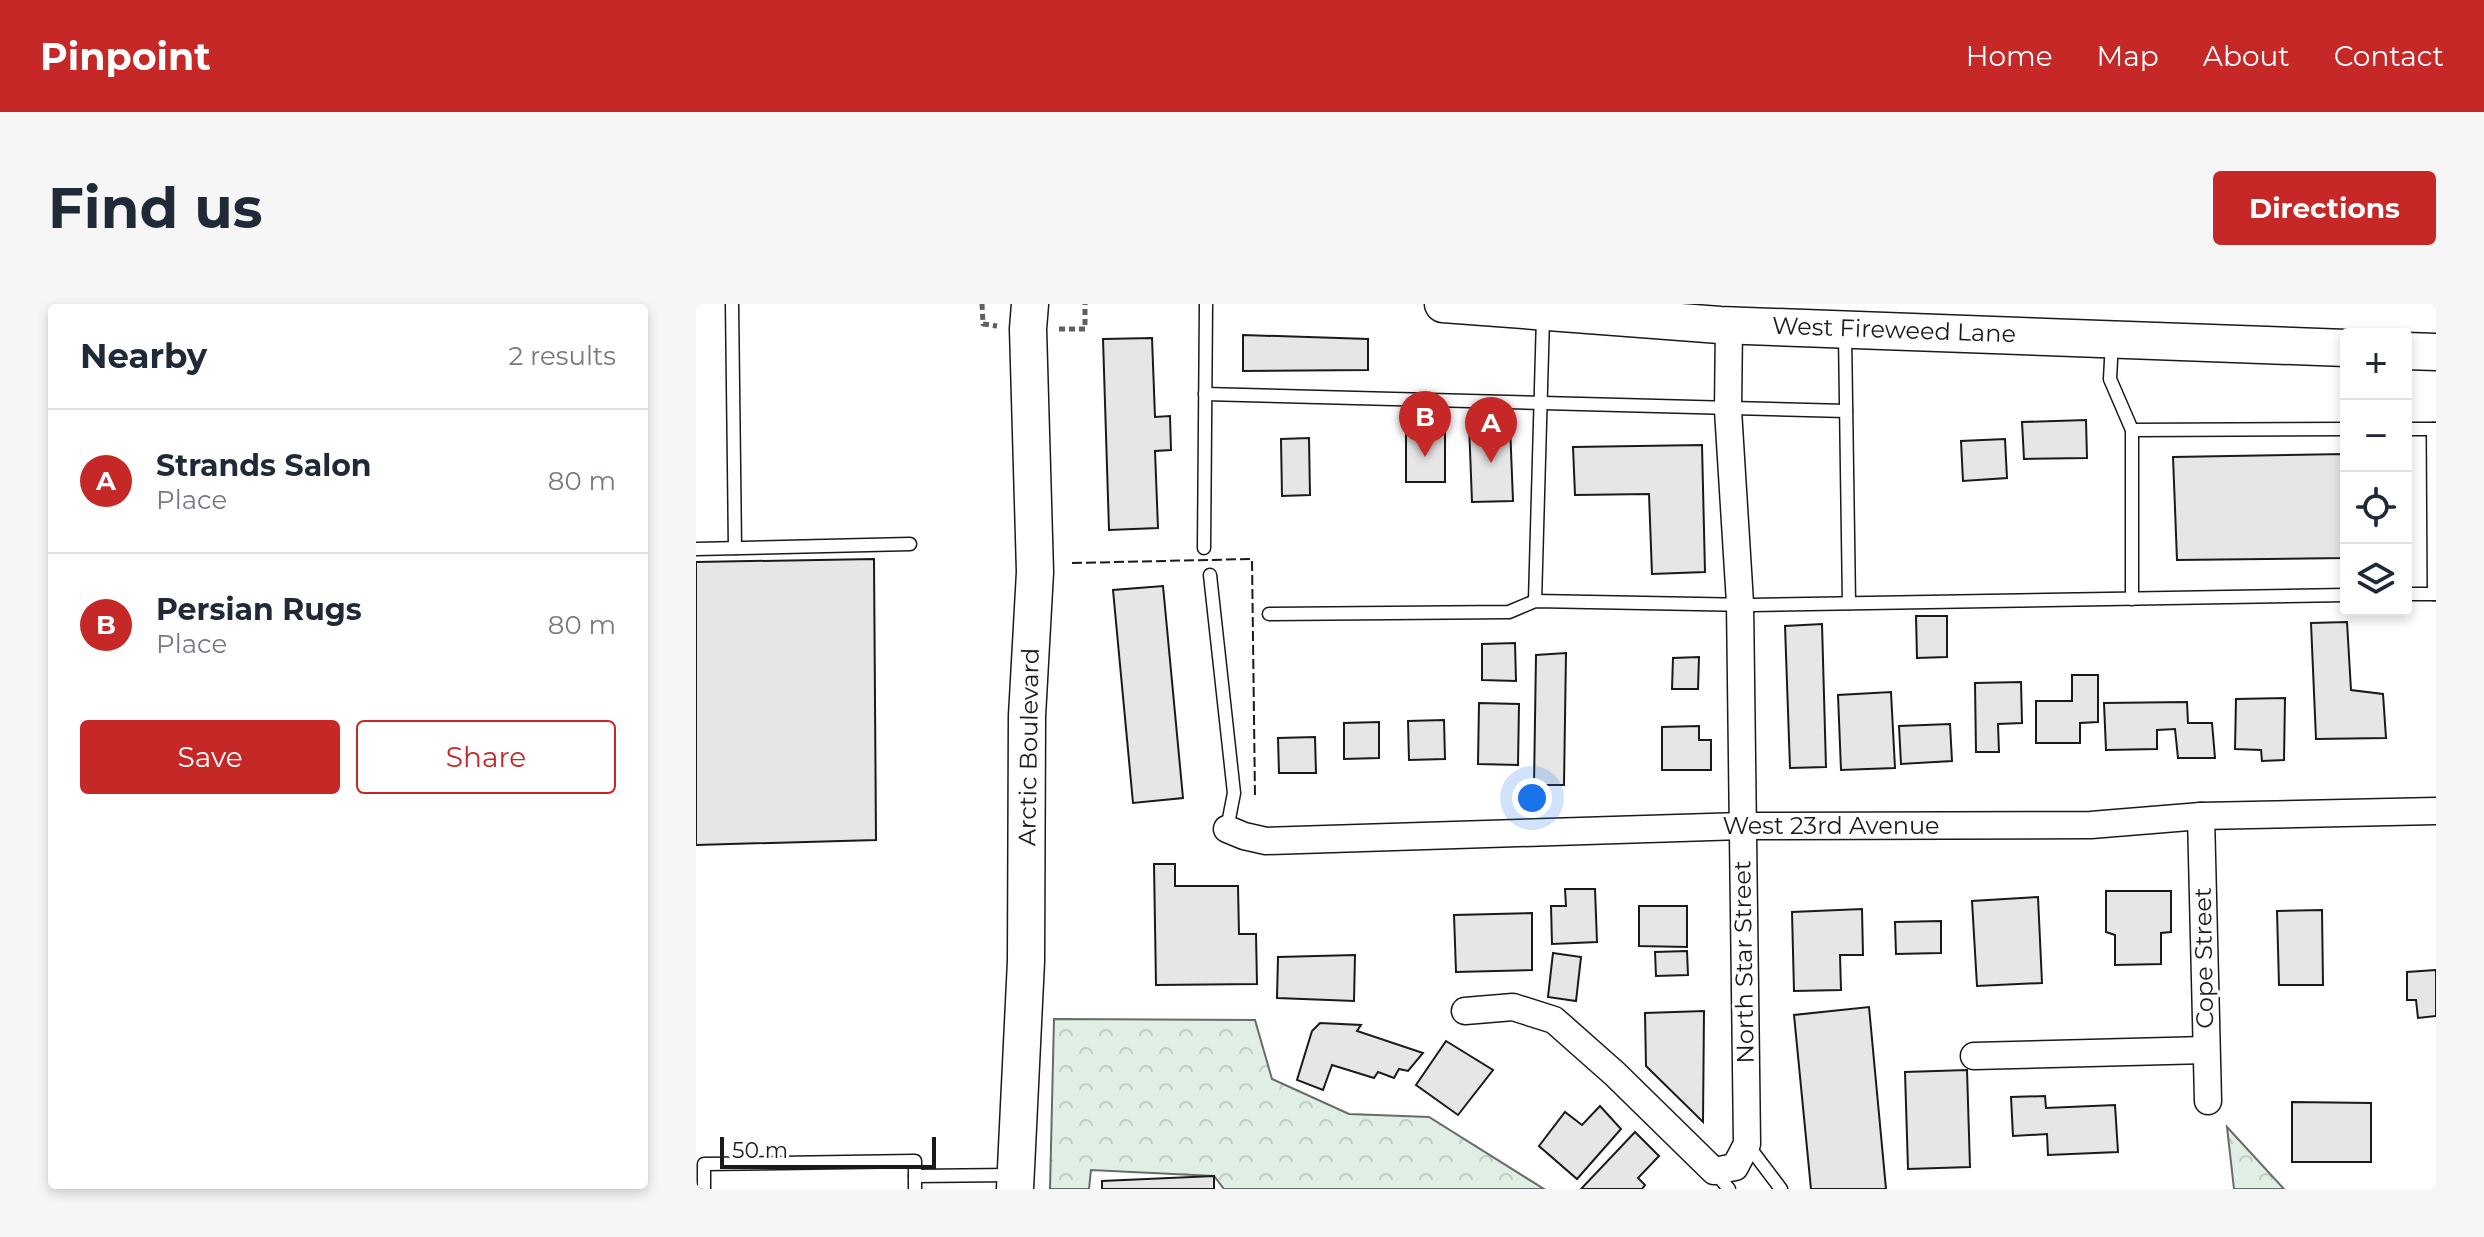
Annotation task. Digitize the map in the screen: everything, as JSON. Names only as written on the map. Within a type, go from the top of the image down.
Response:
[{"type":"main road","name":"Arctic Boulevard","points":[[1015,1182],[1026,961],[1027,716],[1035,572],[1028,329],[1030,304]]},
{"type":"main road","name":"West Fireweed Lane","points":[[1443,304],[1729,325],[2340,348]]},
{"type":"main road","points":[[2412,351],[2436,352]]},
{"type":"street","name":"North Star Street","points":[[1729,325],[1728,410],[1740,603],[1747,1144]]},
{"type":"street","name":"West 23rd Avenue","points":[[1227,829],[1266,841],[1742,826],[2091,825],[2201,816],[2436,811]]},
{"type":"street","name":"Cope Street","points":[[2201,816],[2208,1101]]},
{"type":"street","points":[[1465,1011],[1513,1007],[1554,1020],[1615,1074],[1721,1180],[1735,1167],[1747,1144]]},
{"type":"street","points":[[1974,1056],[2206,1050]]},
{"type":"lane","points":[[732,304],[735,548]]},
{"type":"lane","points":[[1204,548],[1206,304]]},
{"type":"lane","points":[[1535,601],[1543,311]]},
{"type":"lane","points":[[1845,329],[1849,603]]},
{"type":"lane","points":[[2113,337],[2110,379],[2132,430],[2132,599]]},
{"type":"lane","points":[[1205,394],[1846,411]]},
{"type":"lane","points":[[2132,430],[2340,429]]},
{"type":"lane","points":[[2412,429],[2434,429],[2435,594],[2412,594]]},
{"type":"lane","points":[[696,549],[910,544]]},
{"type":"lane","points":[[1210,575],[1234,793],[1227,829]]},
{"type":"lane","points":[[1269,614],[1509,612],[1535,601],[1849,603],[2340,595]]},
{"type":"lane","points":[[1747,1144],[1781,1189]]},
{"type":"lane","points":[[704,1189],[700,1165],[915,1161],[915,1183],[1015,1182]]},
{"type":"path","points":[[1085,304],[1085,329]]},
{"type":"green space","points":[[1054,1019],[1255,1020],[1272,1079],[1349,1114],[1429,1117],[1544,1189],[1224,1189],[1214,1176],[1091,1170],[1089,1189],[1050,1189]]},
{"type":"green space","points":[[2227,1127],[2284,1189],[2234,1189]]},
{"type":"building","points":[[1243,335],[1368,339],[1368,370],[1243,371]]},
{"type":"building","points":[[1152,338],[1155,417],[1170,416],[1171,450],[1155,451],[1158,528],[1109,530],[1103,339]]},
{"type":"building","points":[[2086,420],[2087,458],[2024,459],[2022,422]]},
{"type":"building","points":[[1469,424],[1510,425],[1513,501],[1472,502]]},
{"type":"building","points":[[1445,432],[1445,482],[1406,482],[1406,433]]},
{"type":"building","points":[[1309,438],[1310,495],[1282,496],[1281,439]]},
{"type":"building","points":[[2005,439],[2007,478],[1963,481],[1961,441]]},
{"type":"building","points":[[1702,445],[1705,572],[1652,574],[1649,494],[1575,495],[1573,447]]},
{"type":"building","points":[[2340,454],[2340,558],[2177,560],[2173,457]]},
{"type":"building","points":[[874,559],[876,840],[696,845],[696,562]]},
{"type":"building","points":[[1163,586],[1183,798],[1133,803],[1113,590]]},
{"type":"building","points":[[1916,616],[1947,616],[1947,657],[1917,658]]},
{"type":"building","points":[[2347,622],[2351,690],[2383,694],[2386,738],[2316,739],[2311,623]]},
{"type":"building","points":[[1822,624],[1826,767],[1790,768],[1785,626]]},
{"type":"building","points":[[1515,643],[1516,681],[1482,680],[1482,644]]},
{"type":"building","points":[[1566,653],[1564,785],[1534,785],[1536,655]]},
{"type":"building","points":[[1699,657],[1698,689],[1672,689],[1673,658]]},
{"type":"building","points":[[2072,675],[2098,675],[2098,722],[2080,723],[2080,743],[2036,743],[2036,701],[2072,701]]},
{"type":"building","points":[[2021,682],[2022,723],[1998,724],[1999,752],[1976,752],[1975,683]]},
{"type":"building","points":[[1891,692],[1895,768],[1841,770],[1838,695]]},
{"type":"building","points":[[2285,698],[2284,760],[2262,761],[2261,750],[2235,749],[2236,699]]},
{"type":"building","points":[[2187,702],[2188,723],[2212,723],[2215,758],[2178,758],[2175,729],[2157,730],[2157,749],[2106,750],[2104,703]]},
{"type":"building","points":[[1479,703],[1519,704],[1518,765],[1478,764]]},
{"type":"building","points":[[1444,720],[1445,759],[1409,760],[1408,721]]},
{"type":"building","points":[[1379,722],[1379,758],[1344,759],[1344,723]]},
{"type":"building","points":[[1950,724],[1952,761],[1901,764],[1899,726]]},
{"type":"building","points":[[1699,726],[1699,740],[1711,740],[1711,770],[1662,770],[1662,727]]},
{"type":"building","points":[[1315,737],[1316,773],[1279,773],[1278,738]]},
{"type":"building","points":[[1154,864],[1175,864],[1175,886],[1238,886],[1239,934],[1256,934],[1257,984],[1156,985]]},
{"type":"building","points":[[1565,889],[1595,889],[1597,942],[1552,944],[1551,906],[1566,906]]},
{"type":"building","points":[[2106,891],[2171,891],[2171,932],[2161,933],[2161,964],[2115,965],[2115,935],[2106,932]]},
{"type":"building","points":[[2038,897],[2042,983],[1977,986],[1972,901]]},
{"type":"building","points":[[1639,906],[1687,906],[1687,947],[1639,946]]},
{"type":"building","points":[[1862,909],[1863,955],[1840,955],[1841,990],[1794,991],[1792,912]]},
{"type":"building","points":[[2322,910],[2323,985],[2279,985],[2277,911]]},
{"type":"building","points":[[1532,913],[1532,970],[1456,972],[1454,915]]},
{"type":"building","points":[[1941,921],[1941,953],[1896,954],[1895,922]]},
{"type":"building","points":[[1687,951],[1688,975],[1656,976],[1655,952]]},
{"type":"building","points":[[1553,953],[1581,957],[1576,1001],[1548,997]]},
{"type":"building","points":[[1355,955],[1354,1001],[1277,998],[1278,957]]},
{"type":"building","points":[[2436,970],[2436,1016],[2418,1018],[2416,1000],[2407,1000],[2407,972]]},
{"type":"building","points":[[1869,1007],[1886,1189],[1811,1189],[1794,1015]]},
{"type":"building","points":[[1704,1011],[1703,1122],[1646,1066],[1645,1013]]},
{"type":"building","points":[[1320,1023],[1361,1025],[1357,1031],[1423,1053],[1408,1071],[1399,1069],[1394,1078],[1378,1072],[1374,1078],[1332,1065],[1323,1090],[1297,1080],[1312,1031]]},
{"type":"building","points":[[1446,1041],[1493,1070],[1458,1115],[1416,1085]]},
{"type":"building","points":[[1967,1070],[1970,1167],[1908,1169],[1905,1072]]},
{"type":"building","points":[[2045,1096],[2046,1108],[2115,1105],[2118,1152],[2048,1155],[2047,1134],[2013,1136],[2011,1097]]},
{"type":"building","points":[[2292,1102],[2371,1103],[2371,1162],[2292,1162]]},
{"type":"building","points":[[1600,1106],[1621,1129],[1577,1179],[1539,1146],[1565,1112],[1582,1125]]},
{"type":"building","points":[[1635,1132],[1659,1156],[1638,1178],[1645,1185],[1642,1189],[1581,1189]]},
{"type":"building","points":[[1214,1176],[1214,1189],[1102,1189],[1102,1181]]},
{"type":"fence","points":[[1072,563],[1252,559],[1255,798]]},
{"type":"place","name":"Persian Rugs","points":[[1425,457]]},
{"type":"place","name":"Strands Salon","points":[[1491,463]]}]
